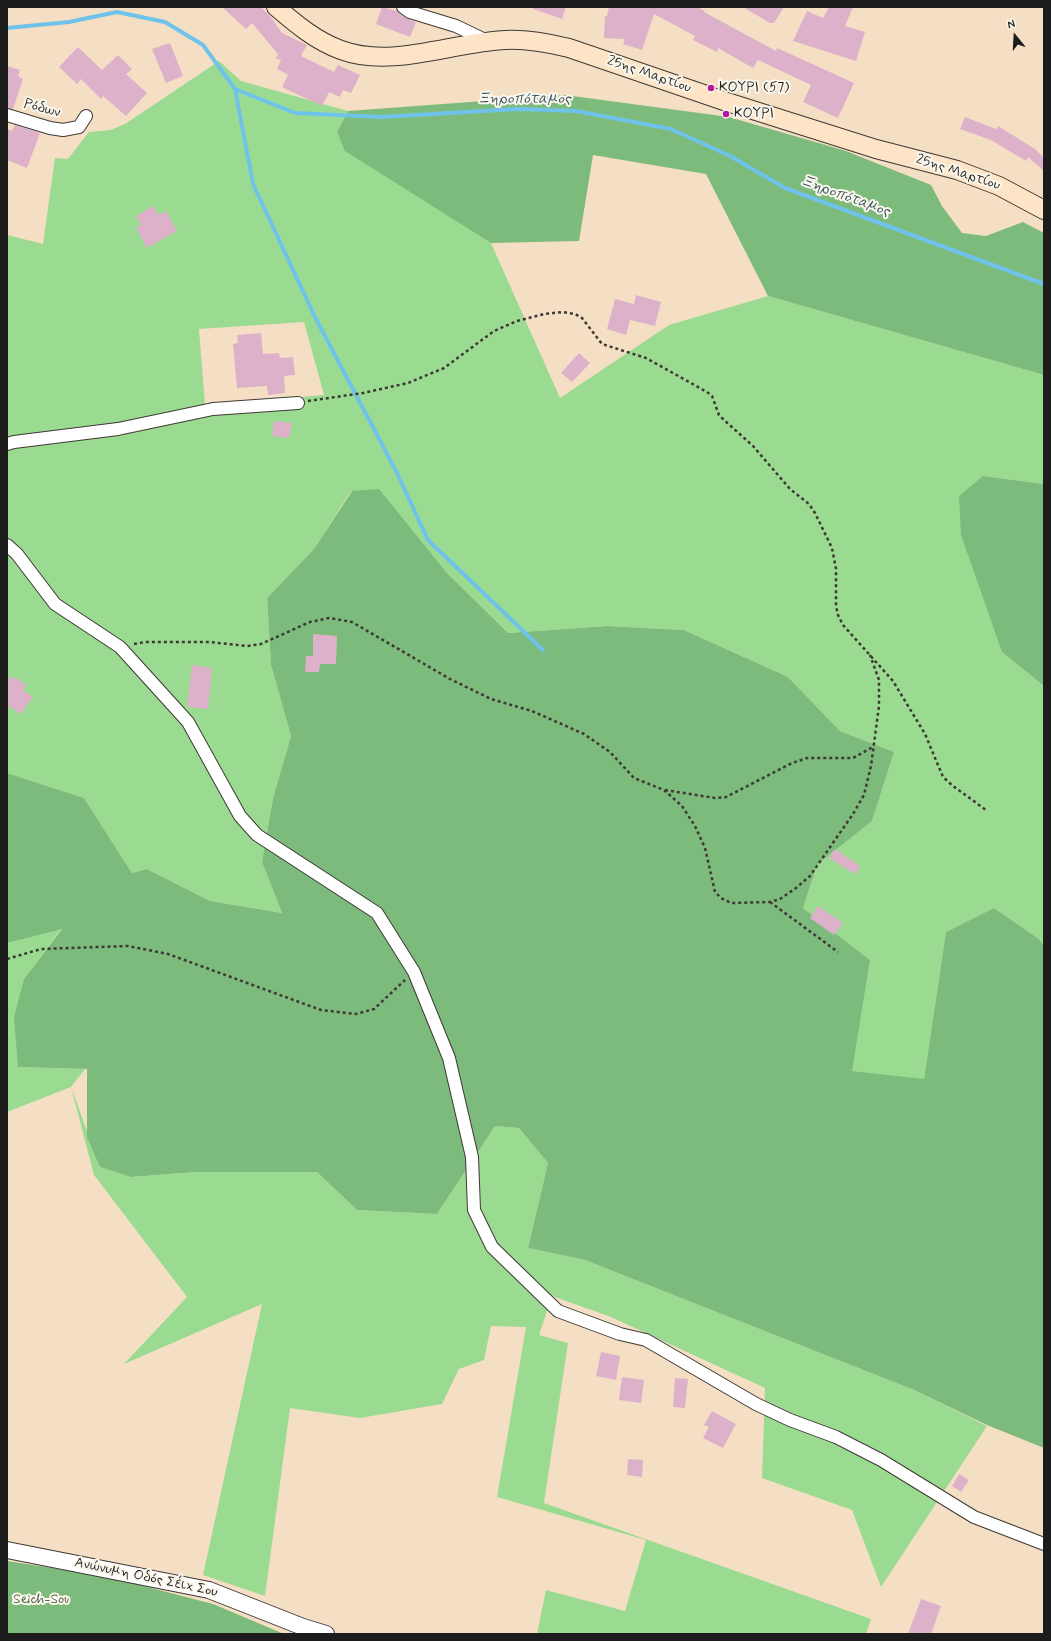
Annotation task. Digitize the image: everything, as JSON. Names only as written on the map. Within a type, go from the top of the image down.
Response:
[{"type":"main road","name":"25ης Μαρτίου","points":[[276,7],[315,38],[342,50],[358,55],[375,57],[408,54],[488,42],[517,40],[542,42],[586,53],[732,104],[876,149],[957,170],[999,186],[1044,210]]},
{"type":"street","points":[[403,7],[410,12],[456,26],[488,42]]},
{"type":"street","name":"Ρόδων","points":[[7,115],[35,124],[63,130],[79,127],[86,116]]},
{"type":"street","points":[[7,444],[118,429],[213,409],[298,403]]},
{"type":"street","points":[[7,545],[17,554],[55,604],[120,647],[188,722],[240,816],[257,835],[378,913],[414,972],[449,1058],[472,1157],[474,1210],[492,1247],[558,1311],[620,1334],[646,1340],[756,1404],[790,1420],[836,1437],[881,1460],[974,1517],[1044,1544]]},
{"type":"street","name":"Ανώνυμη Οδός Σέιχ Σου","points":[[7,1550],[209,1590],[326,1634]]},
{"type":"path","points":[[298,403],[363,393],[408,383],[444,368],[500,328],[517,321],[544,314],[564,312],[575,314],[588,324],[602,344],[646,358],[712,396],[719,415],[753,446],[790,489],[809,504],[832,548],[836,569],[838,615],[843,625],[893,681],[925,734],[943,777],[952,786],[986,810]]},
{"type":"path","points":[[120,647],[145,642],[209,642],[247,646],[261,644],[310,622],[329,618],[352,622],[457,683],[491,699],[532,712],[584,734],[610,752],[634,778],[664,790],[716,798],[726,796],[792,763],[807,758],[853,758],[874,747]]},
{"type":"path","points":[[664,790],[682,806],[695,826],[705,848],[715,892],[721,898],[731,903],[770,902],[780,899],[810,876],[853,814],[864,795],[874,747],[879,706],[879,680],[870,655]]},
{"type":"path","points":[[770,902],[838,952]]},
{"type":"path","points":[[7,960],[41,949],[128,946],[168,954],[321,1010],[356,1014],[374,1009],[414,972]]},
{"type":"green space","points":[[219,61],[241,81],[348,111],[337,132],[344,147],[491,243],[560,398],[669,325],[768,296],[1044,375],[1044,484],[983,476],[1002,652],[1044,686],[1044,946],[1039,939],[994,908],[946,932],[924,1080],[851,1071],[870,960],[803,908],[817,865],[872,821],[894,752],[840,731],[788,677],[684,630],[607,626],[508,633],[446,572],[351,491],[314,549],[267,598],[271,665],[291,736],[273,798],[262,862],[282,913],[210,901],[147,869],[132,873],[84,798],[7,773],[7,235],[43,244],[55,158],[68,159],[89,132],[111,130],[125,124]],"holes":[[[304,322],[324,395],[205,405],[199,329]]]},
{"type":"green space","points":[[565,95],[729,117],[846,151],[931,185],[942,206],[962,233],[986,236],[1023,222],[1044,233],[1044,375],[768,296],[706,174],[593,155],[579,241],[491,243],[345,151],[337,132],[348,111]]},
{"type":"green space","points":[[983,476],[1044,484],[1044,686],[1002,652],[961,535],[959,496]]},
{"type":"green space","points":[[379,489],[446,572],[508,633],[607,626],[684,630],[788,677],[840,731],[894,752],[872,821],[817,865],[803,908],[870,960],[852,1071],[924,1079],[946,932],[994,908],[1039,939],[1044,946],[1044,1448],[987,1425],[914,1390],[585,1260],[528,1248],[548,1163],[519,1128],[495,1126],[437,1214],[357,1210],[317,1172],[196,1172],[131,1177],[100,1167],[87,1137],[87,1069],[18,1067],[14,1017],[24,979],[62,929],[7,943],[7,773],[84,798],[132,873],[147,869],[210,901],[282,913],[262,862],[273,798],[291,736],[271,665],[267,598],[314,549],[352,491]]},
{"type":"green space","points":[[62,928],[24,979],[18,1067],[85,1069],[71,1087],[7,1112],[7,943]]},
{"type":"green space","points":[[71,1087],[100,1167],[132,1177],[196,1172],[317,1172],[357,1210],[437,1214],[495,1126],[519,1128],[548,1163],[528,1248],[585,1260],[914,1390],[987,1426],[881,1587],[852,1510],[762,1478],[765,1388],[611,1317],[552,1296],[539,1335],[568,1343],[544,1503],[871,1619],[866,1634],[537,1634],[546,1590],[625,1611],[646,1540],[497,1497],[526,1327],[491,1326],[484,1360],[459,1369],[442,1404],[360,1418],[290,1408],[265,1596],[203,1575],[262,1304],[124,1364],[187,1297],[94,1175]]},
{"type":"green space","name":"Seich-Sou","points":[[7,1561],[105,1576],[213,1604],[284,1634],[7,1634]]},
{"type":"building","points":[[222,7],[261,7],[270,16],[282,33],[307,45],[301,56],[334,72],[338,65],[360,75],[351,93],[343,90],[340,97],[329,92],[322,106],[282,87],[288,75],[277,69],[281,60],[276,58],[278,54],[252,23],[246,29]]},
{"type":"building","points":[[382,7],[397,11],[406,18],[416,22],[410,37],[376,24]]},
{"type":"building","points":[[533,7],[566,7],[562,19],[533,9]]},
{"type":"building","points":[[609,7],[697,7],[776,51],[777,48],[854,83],[838,118],[803,102],[811,85],[758,60],[753,68],[718,48],[717,52],[693,40],[695,36],[654,14],[642,50],[623,44],[625,39],[604,38],[605,16],[607,16]]},
{"type":"building","points":[[743,7],[784,7],[774,23],[770,23]]},
{"type":"building","points":[[829,7],[853,7],[845,26],[865,32],[856,61],[793,41],[807,11],[823,18]]},
{"type":"building","points":[[170,43],[183,76],[166,83],[152,49]]},
{"type":"building","points":[[78,47],[102,70],[118,55],[132,69],[126,74],[147,93],[126,116],[103,96],[101,99],[81,79],[77,84],[59,67]]},
{"type":"building","points":[[7,66],[20,70],[18,76],[23,79],[13,109],[7,108]]},
{"type":"building","points":[[965,117],[996,129],[998,126],[1035,149],[1044,158],[1044,171],[1028,157],[1026,161],[991,140],[960,129]]},
{"type":"building","points":[[15,125],[40,133],[27,168],[7,160],[7,129],[12,131]]},
{"type":"building","points":[[153,206],[159,215],[166,211],[177,231],[147,248],[136,228],[141,225],[136,216]]},
{"type":"building","points":[[636,295],[661,302],[655,326],[630,320],[626,335],[607,329],[615,299],[634,304]]},
{"type":"building","points":[[261,333],[263,354],[279,353],[280,358],[293,357],[295,375],[284,376],[285,393],[268,395],[267,386],[237,388],[233,344],[238,343],[237,335]]},
{"type":"building","points":[[579,353],[590,363],[572,382],[561,373]]},
{"type":"building","points":[[274,421],[292,423],[289,438],[272,436]]},
{"type":"building","points":[[313,634],[337,636],[336,664],[320,664],[319,672],[305,672],[306,656],[313,656]]},
{"type":"building","points":[[192,665],[212,668],[208,709],[187,707]]},
{"type":"building","points":[[7,675],[13,679],[15,677],[26,685],[23,690],[33,697],[21,714],[7,705]]},
{"type":"building","points":[[835,849],[860,866],[855,874],[829,858]]},
{"type":"building","points":[[818,906],[843,923],[834,935],[810,918]]},
{"type":"building","points":[[601,1352],[620,1356],[616,1380],[596,1376]]},
{"type":"building","points":[[622,1377],[644,1380],[641,1403],[619,1400]]},
{"type":"building","points":[[675,1378],[688,1379],[685,1408],[673,1407]]},
{"type":"building","points":[[712,1411],[736,1424],[723,1448],[703,1438],[709,1427],[704,1425]]},
{"type":"building","points":[[628,1459],[643,1460],[642,1477],[627,1475]]},
{"type":"building","points":[[959,1474],[969,1480],[961,1492],[952,1486]]},
{"type":"building","points":[[921,1599],[941,1606],[931,1634],[908,1634]]},
{"type":"waterway","name":"Ξηροπόταμος","points":[[7,28],[69,22],[117,12],[165,22],[203,45],[235,89],[295,113],[381,117],[518,109],[576,111],[671,129],[730,156],[785,188],[1044,284]]},
{"type":"waterway","points":[[235,89],[253,184],[315,317],[396,471],[428,540],[543,650]]},
{"type":"place","name":"ΚΟΥΡΙ (57)","points":[[711,88]]},
{"type":"place","name":"ΚΟΥΡΙ","points":[[726,114]]}]
